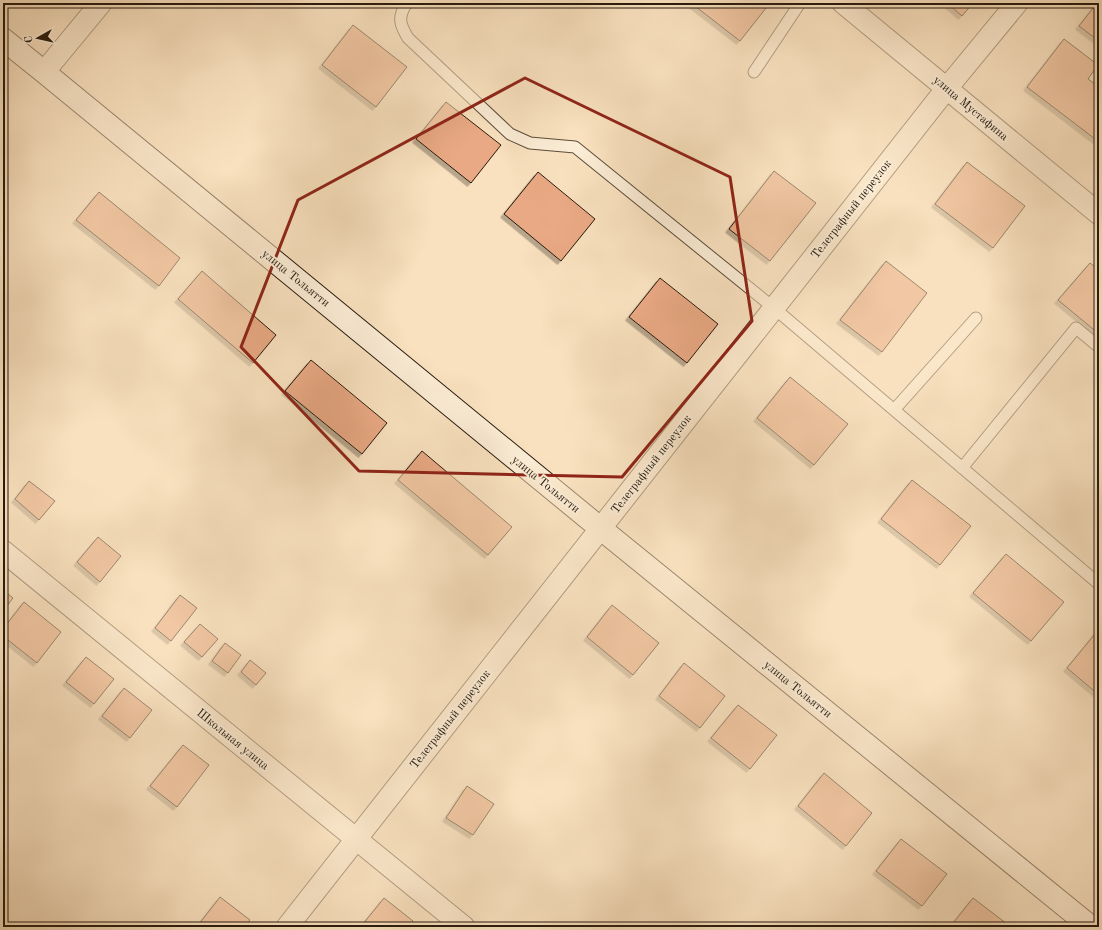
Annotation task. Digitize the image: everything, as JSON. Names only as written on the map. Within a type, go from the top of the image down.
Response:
[{"type":"street","points":[[44,72],[101,3]]},
{"type":"street","name":"улица Мустафина","points":[[843,3],[1099,214]]},
{"type":"street","name":"Телеграфный переулок","points":[[287,927],[947,88],[1017,3]]},
{"type":"street","name":"улица Тольятти","points":[[3,39],[600,528],[1091,927]]},
{"type":"street","name":"Школьная улица","points":[[3,551],[464,927]]},
{"type":"lane","points":[[407,3],[402,10],[400,25],[408,38],[510,134],[530,143],[575,147],[774,308],[1099,584]]},
{"type":"lane","points":[[754,72],[800,3]]},
{"type":"lane","points":[[894,410],[976,318]]},
{"type":"lane","points":[[962,468],[1076,328],[1099,347]]},
{"type":"highlighted area","points":[[525,78],[730,177],[752,321],[622,477],[359,471],[241,347],[298,200]]},
{"type":"building","points":[[691,3],[770,3],[740,41]]},
{"type":"building","points":[[947,3],[973,3],[962,16]]},
{"type":"building","points":[[1097,3],[1099,3],[1099,41],[1079,26]]},
{"type":"building","points":[[353,25],[407,67],[376,107],[322,65]]},
{"type":"building","points":[[1064,39],[1098,65],[1088,79],[1099,87],[1099,142],[1027,87]]},
{"type":"building","points":[[446,102],[501,145],[471,183],[416,139]]},
{"type":"building","points":[[967,162],[1025,206],[993,248],[935,204]]},
{"type":"building","points":[[774,171],[816,203],[770,261],[729,229]]},
{"type":"building","points":[[538,172],[595,219],[561,261],[504,214]]},
{"type":"building","points":[[99,192],[180,258],[159,286],[76,220]]},
{"type":"building","points":[[886,261],[927,293],[882,352],[840,320]]},
{"type":"building","points":[[1090,263],[1099,270],[1099,334],[1058,300]]},
{"type":"building","points":[[202,271],[276,335],[253,363],[178,299]]},
{"type":"building","points":[[660,278],[718,324],[687,363],[629,317]]},
{"type":"building","points":[[311,360],[387,423],[362,454],[285,391]]},
{"type":"building","points":[[790,377],[848,424],[814,465],[757,418]]},
{"type":"building","points":[[422,451],[512,527],[488,555],[398,480]]},
{"type":"building","points":[[912,480],[971,526],[940,565],[881,519]]},
{"type":"building","points":[[29,481],[55,501],[39,520],[15,499]]},
{"type":"building","points":[[98,537],[121,556],[100,582],[77,562]]},
{"type":"building","points":[[1006,554],[1064,602],[1031,641],[973,593]]},
{"type":"building","points":[[3,590],[13,598],[3,611]]},
{"type":"building","points":[[180,595],[197,608],[171,641],[155,628]]},
{"type":"building","points":[[24,602],[61,632],[37,663],[3,636],[3,629]]},
{"type":"building","points":[[612,605],[659,643],[633,675],[587,637]]},
{"type":"building","points":[[200,624],[218,639],[202,657],[184,642]]},
{"type":"building","points":[[1099,629],[1099,695],[1067,668]]},
{"type":"building","points":[[225,643],[241,655],[228,673],[212,661]]},
{"type":"building","points":[[86,657],[114,679],[94,704],[66,682]]},
{"type":"building","points":[[250,660],[266,673],[256,685],[241,672]]},
{"type":"building","points":[[684,663],[725,696],[700,728],[659,696]]},
{"type":"building","points":[[124,688],[152,710],[130,738],[102,716]]},
{"type":"building","points":[[738,705],[777,735],[750,769],[711,738]]},
{"type":"building","points":[[183,745],[209,765],[177,807],[150,786]]},
{"type":"building","points":[[824,773],[872,813],[846,846],[798,806]]},
{"type":"building","points":[[467,786],[494,804],[473,835],[446,818]]},
{"type":"building","points":[[901,839],[947,874],[922,906],[876,871]]},
{"type":"building","points":[[220,897],[250,920],[244,927],[203,927],[199,924]]},
{"type":"building","points":[[384,898],[413,921],[409,927],[367,927],[363,924]]},
{"type":"building","points":[[973,898],[1011,927],[950,927]]}]
